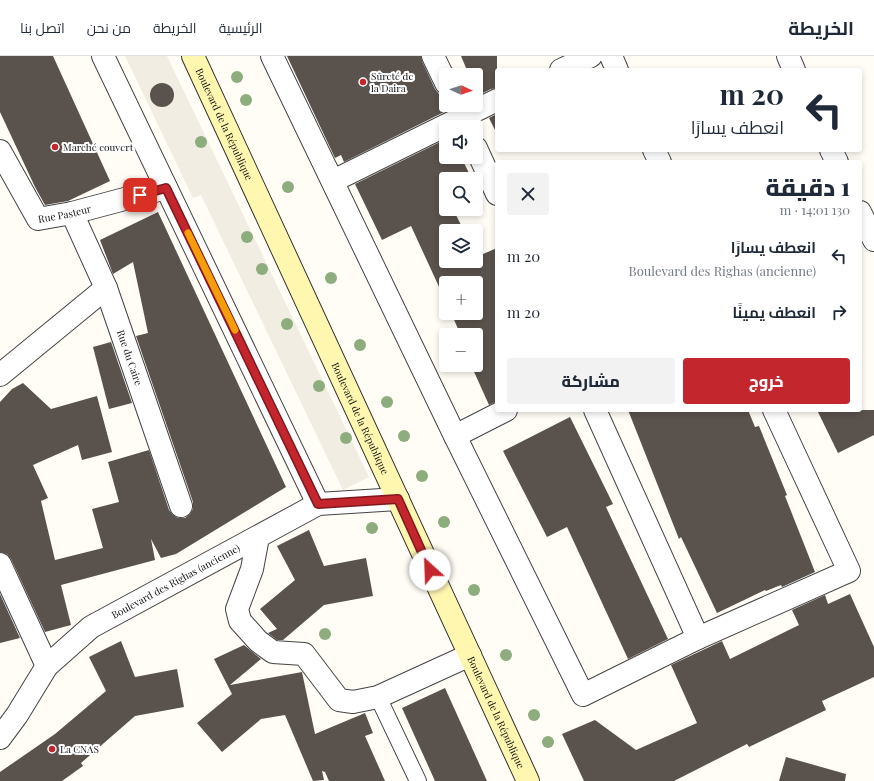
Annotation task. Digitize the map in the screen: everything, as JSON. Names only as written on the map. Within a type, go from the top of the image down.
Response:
[{"type":"main road","name":"Boulevard de la République","points":[[193,56],[528,781]]},
{"type":"street","points":[[103,56],[318,504]]},
{"type":"street","points":[[272,56],[455,436],[583,695],[698,638],[849,571],[775,412]]},
{"type":"street","points":[[434,56],[439,68]]},
{"type":"street","points":[[565,68],[591,56]]},
{"type":"street","points":[[611,56],[616,68]]},
{"type":"street","points":[[788,56],[793,68]]},
{"type":"street","points":[[333,181],[495,101]]},
{"type":"street","name":"Rue Pasteur","points":[[1,157],[38,219],[72,213],[166,188]]},
{"type":"street","points":[[483,163],[495,190]]},
{"type":"street","name":"Rue du Caire","points":[[72,213],[106,288],[181,506]]},
{"type":"street","points":[[862,217],[870,238]]},
{"type":"street","points":[[0,375],[106,288]]},
{"type":"street","points":[[455,436],[502,412]]},
{"type":"street","points":[[596,412],[698,638]]},
{"type":"street","name":"Boulevard des Righas (ancienne)","points":[[0,738],[17,715],[47,666],[91,627],[318,504],[398,499]]},
{"type":"street","points":[[258,537],[252,569],[237,609],[240,621],[258,641],[273,652],[304,654],[339,700],[353,702],[378,697],[470,655]]},
{"type":"street","points":[[0,564],[47,666]]},
{"type":"lane","points":[[378,697],[418,781]]},
{"type":"shaded area","points":[[125,56],[167,56],[369,477],[343,490],[201,195],[193,198]]},
{"type":"building","name":"Marché couvert","points":[[0,56],[53,56],[110,181],[68,201],[45,205],[0,112]]},
{"type":"building","name":"Sûreté de la Daira","points":[[287,56],[421,56],[435,89],[439,94],[439,112],[444,112],[344,162],[341,155],[335,158]]},
{"type":"building","points":[[461,56],[497,56],[497,68],[495,68],[495,88],[483,93],[483,68],[466,68]]},
{"type":"building","points":[[162,83],[170,87],[174,95],[170,103],[162,107],[154,103],[150,95],[154,87]]},
{"type":"building","points":[[495,115],[495,130],[489,118]]},
{"type":"building","points":[[439,142],[439,164],[464,164],[468,172],[439,172],[439,216],[456,216],[460,224],[439,224],[439,268],[483,268],[483,254],[495,249],[495,402],[489,405],[474,372],[483,372],[483,328],[458,328],[454,320],[483,320],[483,276],[439,276],[439,287],[411,226],[382,240],[355,184]]},
{"type":"building","points":[[158,212],[286,487],[176,554],[161,558],[151,539],[155,560],[61,585],[71,625],[45,632],[11,559],[7,554],[0,552],[0,402],[12,389],[23,383],[51,409],[97,396],[112,452],[82,460],[78,445],[33,465],[48,498],[41,501],[55,560],[103,548],[92,509],[119,502],[108,462],[149,450],[169,510],[178,518],[185,518],[193,509],[193,502],[136,336],[148,333],[133,262],[113,274],[100,240]]},
{"type":"building","points":[[111,342],[132,403],[109,409],[93,347]]},
{"type":"building","points":[[862,410],[874,410],[874,435],[838,453],[818,412],[862,412]]},
{"type":"building","points":[[629,412],[749,412],[755,427],[759,426],[787,495],[785,496],[815,572],[782,587],[781,585],[766,591],[765,590],[717,613],[681,537],[679,539]]},
{"type":"building","points":[[570,417],[613,504],[606,507],[668,639],[628,659],[567,527],[547,537],[503,451]]},
{"type":"building","points":[[309,530],[324,566],[366,558],[373,596],[324,605],[283,640],[277,640],[268,633],[277,629],[260,609],[295,580],[277,546]]},
{"type":"building","points":[[0,594],[20,638],[0,643]]},
{"type":"building","points":[[850,594],[874,647],[874,677],[822,701],[826,710],[749,747],[747,744],[674,781],[584,781],[562,734],[595,720],[636,750],[697,723],[671,665],[722,641],[730,659],[799,625],[792,610],[825,595],[828,604]]},
{"type":"building","points":[[121,641],[135,677],[177,669],[184,707],[135,716],[81,763],[83,766],[62,781],[0,781],[0,772],[55,734],[106,691],[89,657]]},
{"type":"building","points":[[244,645],[261,659],[230,685],[302,672],[315,734],[365,713],[373,733],[365,736],[385,781],[329,781],[325,772],[322,771],[324,780],[313,781],[285,715],[261,719],[222,752],[197,723],[232,694],[214,659]]},
{"type":"building","points":[[445,688],[487,781],[435,781],[402,708]]},
{"type":"building","points":[[786,757],[846,774],[845,781],[779,781]]},
{"type":"slow traffic","points":[[188,233],[235,330]]},
{"type":"place","name":"Sûreté de la Daira","points":[[363,82]]},
{"type":"place","name":"Marché couvert","points":[[55,147]]},
{"type":"place","name":"La CNAS","points":[[52,749]]},
{"type":"route","points":[[140,195],[166,188],[318,504],[398,499],[430,570]]}]
